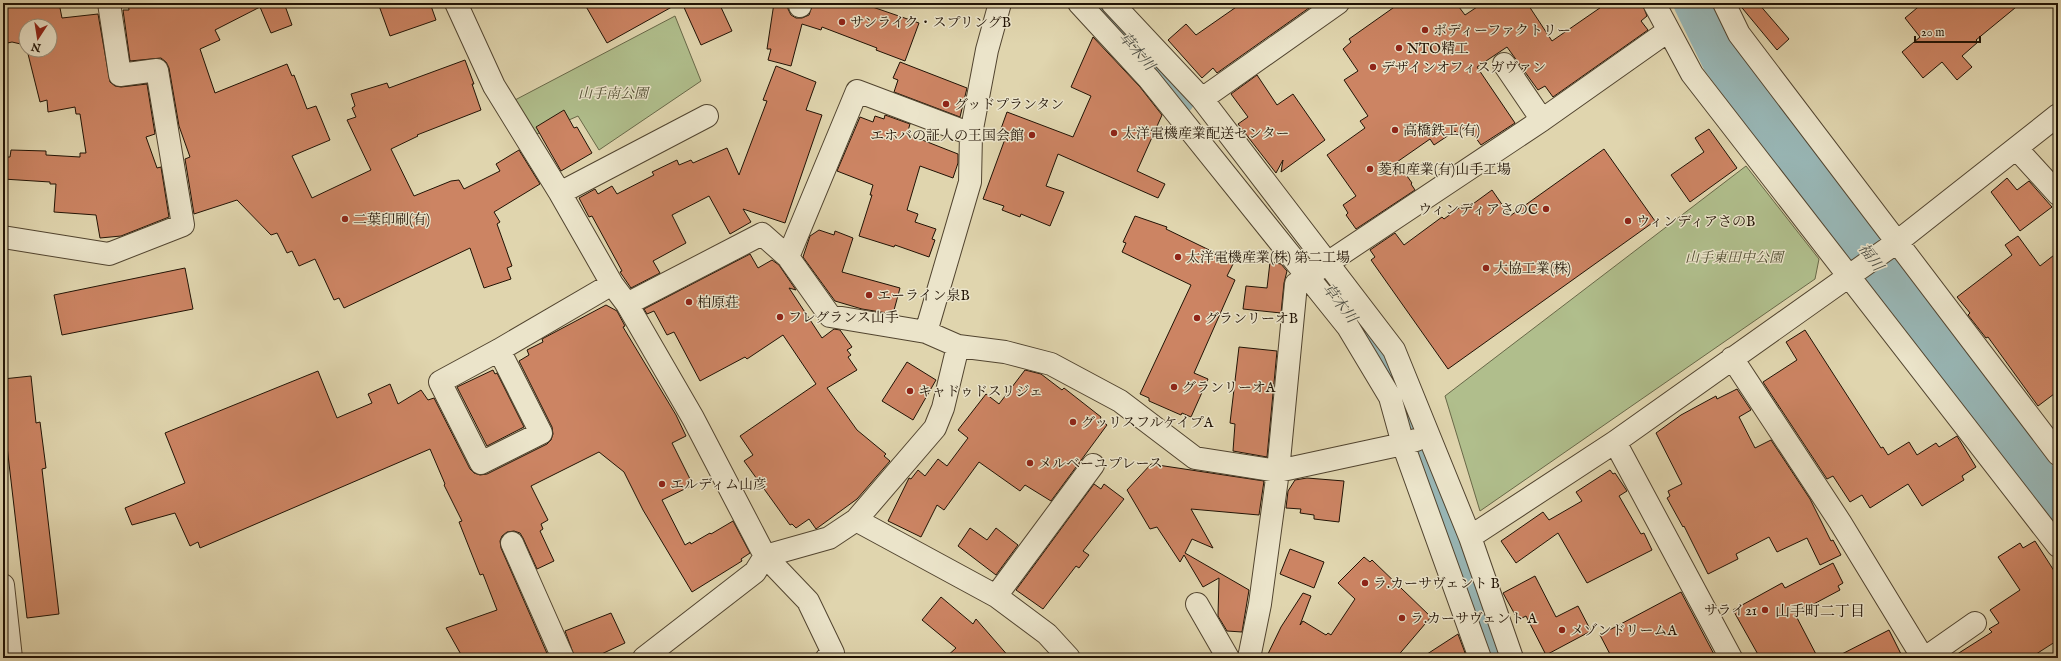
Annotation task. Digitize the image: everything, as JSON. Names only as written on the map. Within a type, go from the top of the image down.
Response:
[{"type":"street","points":[[3,237],[109,254],[183,225],[157,70],[120,76],[109,3]]},
{"type":"street","points":[[456,3],[494,86],[560,193],[612,284],[627,304],[693,418],[765,556],[808,601],[832,656]]},
{"type":"street","points":[[926,332],[970,182],[971,134],[987,50],[1000,3]]},
{"type":"street","points":[[1079,3],[1317,270]]},
{"type":"street","points":[[1112,3],[1202,99],[1317,270],[1348,327],[1416,440],[1470,537],[1512,658]]},
{"type":"street","points":[[1202,99],[1338,3]]},
{"type":"street","points":[[1654,3],[1692,74],[1853,273],[2058,546]]},
{"type":"street","points":[[1724,3],[1739,34],[1893,245],[2054,439]]},
{"type":"street","points":[[1251,657],[1260,604],[1278,471],[1296,284],[1542,120],[1668,31]]},
{"type":"street","points":[[1504,64],[1542,120]]},
{"type":"street","points":[[788,257],[857,91],[971,134]]},
{"type":"street","points":[[1470,537],[1615,442],[1893,245],[2058,115]]},
{"type":"street","points":[[560,193],[707,116]]},
{"type":"street","points":[[2016,148],[2058,194]]},
{"type":"street","points":[[627,304],[762,234],[788,257],[830,316],[926,332],[958,346],[1005,352],[1051,364],[1120,401],[1195,458],[1278,471],[1416,440]]},
{"type":"street","points":[[499,350],[541,433],[481,462],[440,382],[499,350],[612,284]]},
{"type":"street","points":[[644,658],[755,572],[765,556],[829,538],[856,520],[935,428],[943,408],[958,346]]},
{"type":"street","points":[[1732,358],[1840,522],[1924,658],[1975,622]]},
{"type":"street","points":[[1416,440],[1480,658]]},
{"type":"street","points":[[1615,442],[1731,658]]},
{"type":"street","points":[[996,596],[1093,465]]},
{"type":"street","points":[[856,520],[996,596],[1047,634],[1069,658]]},
{"type":"street","points":[[512,543],[563,658]]},
{"type":"street","points":[[3,585],[12,658]]},
{"type":"street","points":[[1197,604],[1228,658]]},
{"type":"green space","name":"山手南公園","points":[[675,16],[701,81],[599,150],[578,116],[537,134],[515,100]]},
{"type":"green space","name":"山手東田中公園","points":[[1746,166],[1819,259],[1815,279],[1480,511],[1445,396]]},
{"type":"building","points":[[3,3],[59,3],[62,18],[98,14],[110,82],[115,86],[121,87],[147,84],[155,134],[146,137],[157,168],[161,167],[169,217],[121,236],[100,238],[96,215],[54,212],[56,184],[50,184],[50,182],[3,179],[3,157],[10,157],[11,150],[46,151],[46,155],[80,157],[80,153],[86,153],[80,114],[76,114],[75,107],[48,112],[47,100],[40,102],[29,58],[58,58],[58,18],[18,18],[18,43],[12,42],[3,44]]},
{"type":"building","points":[[128,3],[284,3],[292,25],[271,33],[260,7],[215,30],[220,40],[200,49],[215,93],[287,64],[292,76],[294,75],[307,109],[316,106],[330,140],[292,156],[312,198],[371,170],[347,120],[356,117],[352,108],[355,106],[351,94],[387,83],[389,88],[465,60],[474,84],[472,84],[481,110],[417,135],[418,136],[391,149],[414,196],[451,181],[459,180],[464,189],[500,171],[496,164],[519,150],[540,184],[494,212],[500,222],[497,224],[512,266],[507,268],[511,279],[484,288],[470,248],[344,308],[339,298],[334,300],[315,259],[299,266],[292,251],[287,253],[277,233],[271,235],[237,200],[194,214],[185,159],[190,157],[179,126],[169,68],[166,62],[161,58],[130,61],[123,10],[129,10]]},
{"type":"building","points":[[378,3],[430,3],[436,20],[390,36]]},
{"type":"building","points":[[584,3],[679,3],[607,43]]},
{"type":"building","points":[[682,3],[719,3],[732,31],[701,45]]},
{"type":"building","points":[[774,3],[788,3],[788,9],[791,15],[796,18],[802,18],[809,15],[813,3],[861,3],[919,23],[905,61],[876,50],[877,48],[822,27],[821,30],[802,24],[791,66],[768,60],[771,49],[767,49]]},
{"type":"building","points":[[1242,3],[1316,3],[1217,73],[1213,68],[1202,78],[1168,40],[1186,24],[1196,35]]},
{"type":"building","points":[[1400,3],[1456,3],[1465,15],[1483,3],[1527,3],[1552,41],[1607,3],[1642,3],[1647,16],[1641,21],[1648,30],[1553,97],[1545,86],[1538,90],[1507,47],[1477,67],[1515,123],[1481,145],[1467,126],[1457,133],[1455,131],[1434,145],[1430,139],[1397,162],[1412,183],[1411,184],[1415,190],[1356,229],[1346,215],[1348,213],[1343,205],[1356,196],[1327,155],[1365,128],[1360,121],[1368,116],[1344,80],[1358,71],[1343,49],[1351,42],[1349,39]]},
{"type":"building","points":[[1738,3],[1758,3],[1789,39],[1777,50]]},
{"type":"building","points":[[1923,3],[2021,3],[1976,40],[1978,42],[1962,56],[1972,67],[1957,80],[1942,62],[1923,78],[1902,52],[1920,37],[1905,18]]},
{"type":"building","points":[[1093,37],[1140,87],[1162,115],[1137,171],[1165,184],[1158,198],[1058,154],[1046,186],[1064,192],[1050,226],[1021,214],[1020,217],[1002,210],[1004,206],[983,199],[1005,139],[998,137],[1007,112],[1073,137],[1091,96],[1071,87]]},
{"type":"building","name":"グッドプランタン","points":[[900,62],[967,88],[960,117],[894,92],[898,80],[893,78]]},
{"type":"building","points":[[776,66],[816,82],[806,110],[822,115],[785,223],[743,209],[751,222],[730,234],[709,196],[672,215],[686,243],[653,261],[660,273],[631,288],[620,272],[622,271],[592,216],[589,217],[579,198],[595,189],[598,194],[612,186],[617,194],[654,175],[652,172],[677,160],[679,165],[691,160],[693,163],[727,148],[739,175],[767,101],[763,100]]},
{"type":"building","points":[[1257,75],[1277,105],[1293,94],[1325,140],[1281,172],[1283,160],[1276,173],[1238,124],[1248,117],[1231,94]]},
{"type":"building","points":[[564,110],[574,128],[577,127],[592,153],[561,171],[536,127]]},
{"type":"building","points":[[885,115],[910,124],[907,134],[958,154],[958,163],[953,178],[920,166],[907,210],[918,214],[915,222],[936,229],[932,239],[935,240],[929,257],[895,245],[894,247],[859,236],[872,195],[870,195],[873,185],[837,171],[860,117],[873,122],[875,116],[884,119]]},
{"type":"building","points":[[1709,129],[1737,168],[1690,202],[1671,175],[1704,152],[1695,138]]},
{"type":"building","points":[[1604,149],[1655,221],[1448,369],[1371,260],[1375,257],[1370,250],[1395,233],[1404,245],[1442,217],[1444,219],[1463,205],[1466,209],[1492,190],[1510,216]]},
{"type":"building","points":[[2007,178],[2017,190],[2029,181],[2052,207],[2020,231],[1991,192]]},
{"type":"building","points":[[1135,216],[1167,227],[1166,229],[1234,262],[1227,276],[1235,280],[1194,373],[1208,379],[1191,417],[1182,413],[1181,415],[1149,401],[1149,398],[1140,394],[1191,285],[1122,252],[1126,243],[1123,242]]},
{"type":"building","points":[[819,230],[834,235],[835,231],[853,238],[842,272],[900,288],[893,314],[862,309],[835,301],[803,257],[810,236]]},
{"type":"building","points":[[2018,236],[2040,266],[2058,252],[2058,391],[2038,406],[1988,337],[1986,338],[1968,315],[1970,313],[1957,297],[2012,255],[2005,245]]},
{"type":"building","points":[[750,254],[758,268],[772,260],[779,265],[796,290],[789,288],[822,338],[834,329],[840,330],[852,347],[847,350],[851,355],[848,357],[857,370],[827,388],[857,430],[886,454],[884,456],[890,461],[857,499],[816,529],[809,519],[796,528],[792,524],[790,525],[744,461],[753,455],[740,436],[816,384],[783,335],[747,359],[745,357],[700,381],[674,332],[667,335],[654,311],[647,314],[644,309]]},
{"type":"building","points":[[1270,262],[1281,264],[1287,271],[1284,283],[1281,313],[1243,309],[1246,286],[1267,288]]},
{"type":"building","points":[[185,268],[193,309],[62,335],[54,295]]},
{"type":"building","points":[[606,305],[617,311],[625,326],[623,327],[676,415],[686,436],[672,443],[693,485],[662,500],[685,545],[690,542],[691,544],[710,533],[711,534],[733,521],[750,553],[741,559],[742,561],[692,592],[643,510],[624,472],[599,452],[531,486],[548,520],[541,524],[543,529],[540,531],[554,561],[537,569],[520,533],[514,531],[507,532],[502,536],[500,541],[501,548],[549,658],[463,658],[446,628],[497,610],[483,574],[480,575],[459,522],[462,521],[444,485],[445,484],[430,449],[200,548],[198,542],[190,546],[175,513],[132,525],[125,508],[185,483],[165,433],[318,371],[337,418],[372,403],[368,394],[390,384],[398,404],[421,390],[428,400],[434,398],[470,469],[474,473],[480,475],[487,474],[547,444],[551,440],[553,434],[552,427],[519,361],[529,355],[527,350],[543,342],[542,339]]},
{"type":"building","points":[[1805,330],[1881,448],[1883,447],[1888,455],[1909,442],[1917,455],[1936,443],[1939,447],[1957,436],[1976,467],[1962,476],[1964,480],[1922,506],[1908,484],[1870,508],[1862,495],[1850,502],[1833,476],[1827,479],[1763,382],[1797,360],[1786,342]]},
{"type":"building","points":[[1239,347],[1277,351],[1267,457],[1233,451],[1235,424],[1230,423]]},
{"type":"building","name":"キャドゥドスリジェ","points":[[907,362],[936,380],[913,420],[882,401]]},
{"type":"building","points":[[493,370],[495,374],[497,373],[524,427],[487,446],[457,387]]},
{"type":"building","points":[[1025,370],[1041,374],[1062,390],[1064,388],[1101,417],[1100,419],[1107,425],[1051,501],[1025,485],[1020,491],[979,462],[944,510],[937,505],[921,537],[888,521],[909,478],[911,479],[918,470],[925,476],[938,459],[947,466],[968,438],[958,430],[986,394],[999,404]]},
{"type":"building","points":[[31,376],[36,423],[40,422],[46,468],[42,469],[59,614],[27,618],[3,412],[3,379]]},
{"type":"building","points":[[1737,389],[1751,410],[1739,417],[1755,448],[1771,440],[1810,499],[1831,541],[1833,540],[1841,555],[1820,565],[1807,538],[1777,552],[1769,537],[1736,554],[1738,559],[1708,574],[1684,526],[1683,527],[1667,498],[1670,496],[1668,491],[1682,484],[1656,433],[1681,415],[1716,396],[1717,399]]},
{"type":"building","points":[[1151,464],[1264,481],[1259,515],[1191,509],[1213,548],[1192,539],[1185,553],[1249,590],[1242,632],[1227,631],[1218,616],[1219,578],[1203,587],[1184,555],[1180,562],[1157,527],[1150,529],[1127,490]]},
{"type":"building","points":[[1610,470],[1613,474],[1615,473],[1627,491],[1619,496],[1641,534],[1644,533],[1652,550],[1587,583],[1558,533],[1516,563],[1501,541],[1543,512],[1549,520],[1582,501],[1576,492]]},
{"type":"building","points":[[1307,478],[1344,481],[1339,522],[1314,519],[1314,515],[1300,513],[1301,509],[1286,508],[1288,491],[1295,480]]},
{"type":"building","points":[[1094,484],[1101,489],[1104,484],[1124,499],[1083,551],[1089,555],[1079,568],[1076,566],[1043,609],[1016,590]]},
{"type":"building","points":[[970,528],[987,540],[996,528],[1018,545],[996,575],[958,546]]},
{"type":"building","points":[[2035,541],[2058,577],[2058,640],[2030,658],[1951,658],[1992,632],[1989,629],[1999,623],[1990,610],[2020,590],[1998,557],[2020,543],[2023,548]]},
{"type":"building","points":[[1290,549],[1324,562],[1314,588],[1280,574]]},
{"type":"building","points":[[1364,557],[1370,562],[1372,560],[1431,617],[1396,658],[1266,658],[1281,627],[1303,593],[1311,596],[1300,625],[1303,621],[1326,635],[1328,633],[1331,635],[1355,599],[1338,583]]},
{"type":"building","points":[[1833,563],[1843,583],[1838,586],[1840,590],[1795,614],[1818,658],[1760,658],[1733,610],[1782,583],[1785,588]]},
{"type":"building","points":[[1535,576],[1556,617],[1578,606],[1591,631],[1546,655],[1526,616],[1518,620],[1503,593]]},
{"type":"building","points":[[1681,592],[1716,658],[1612,658],[1600,635]]},
{"type":"building","points":[[941,597],[973,624],[976,619],[1010,658],[945,658],[956,648],[922,620]]},
{"type":"building","points":[[611,613],[625,643],[593,658],[575,658],[565,631]]},
{"type":"building","points":[[1889,630],[1903,658],[1834,658]]},
{"type":"building","points":[[1458,634],[1467,658],[1421,658]]},
{"type":"waterway","name":"草木川","points":[[1093,3],[1133,44],[1176,97]]},
{"type":"waterway","name":"福川","points":[[1693,3],[1721,60],[2058,505]]},
{"type":"waterway","name":"草木川","points":[[1333,293],[1378,351],[1395,386],[1495,658]]},
{"type":"place","name":"サンライク・スプリングB","points":[[842,22]]},
{"type":"place","name":"ボディーファクトリー","points":[[1425,30]]},
{"type":"place","name":"NTO精工","points":[[1399,48]]},
{"type":"place","name":"デザインオフィスガヴァン","points":[[1373,67]]},
{"type":"place","name":"グッドプランタン","points":[[946,104]]},
{"type":"place","name":"高橋鉄工(有)","points":[[1395,130]]},
{"type":"place","name":"太洋電機産業配送センター","points":[[1114,133]]},
{"type":"place","name":"エホバの証人の王国会館","points":[[1032,135]]},
{"type":"place","name":"菱和産業(有)山手工場","points":[[1370,169]]},
{"type":"place","name":"ウィンディアさのC","points":[[1546,209]]},
{"type":"place","name":"二葉印刷(有)","points":[[345,219]]},
{"type":"place","name":"ウィンディアさのB","points":[[1628,221]]},
{"type":"place","name":"太洋電機産業(株) 第二工場","points":[[1178,257]]},
{"type":"place","name":"大協工業(株)","points":[[1486,268]]},
{"type":"place","name":"エーライン泉B","points":[[869,295]]},
{"type":"place","name":"柏原荘","points":[[689,302]]},
{"type":"place","name":"フレグランス山手","points":[[780,317]]},
{"type":"place","name":"グランリーオB","points":[[1197,318]]},
{"type":"place","name":"グランリーオA","points":[[1174,387]]},
{"type":"place","name":"キャドゥドスリジェ","points":[[910,391]]},
{"type":"place","name":"グッリスフルケイプA","points":[[1073,422]]},
{"type":"place","name":"メルベーユプレース","points":[[1030,463]]},
{"type":"place","name":"エルディム山彦","points":[[662,484]]},
{"type":"place","name":"ラ.カーサヴェント B","points":[[1365,583]]},
{"type":"place","name":"サライ21","points":[[1765,610]]},
{"type":"place","name":"ラ.カーサヴェント A","points":[[1402,618]]},
{"type":"place","name":"メゾンドリームA","points":[[1562,630]]},
{"type":"district","name":"山手町二丁目","points":[[1820,611]]}]
